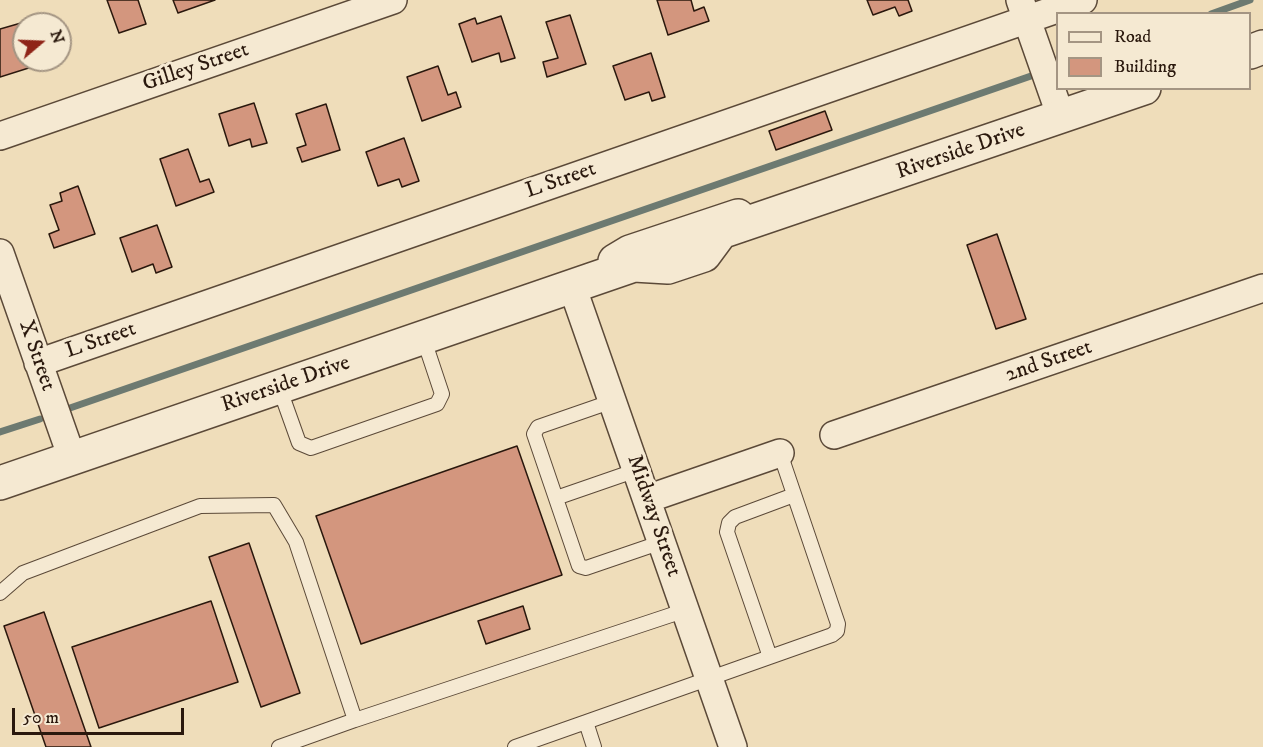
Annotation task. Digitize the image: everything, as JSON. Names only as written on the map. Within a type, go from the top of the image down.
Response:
[{"type":"street","name":"Gilley Street","points":[[0,136],[393,0]]},
{"type":"street","name":"L Street","points":[[38,363],[1024,10],[1083,0]]},
{"type":"street","points":[[1024,10],[1061,117]]},
{"type":"street","name":"Riverside Drive","points":[[0,483],[572,286],[630,252],[752,212],[777,215],[1138,90]]},
{"type":"street","name":"X Street","points":[[0,253],[72,458]]},
{"type":"street","name":"Midway Street","points":[[572,286],[733,747]]},
{"type":"street","name":"2nd Street","points":[[834,435],[1263,288]]},
{"type":"street","points":[[647,499],[780,453]]},
{"type":"lane","points":[[279,387],[298,443],[311,447],[406,415],[437,404],[442,394],[423,337]]},
{"type":"lane","points":[[613,401],[538,428],[534,434],[579,566],[586,568],[662,542]]},
{"type":"lane","points":[[515,747],[832,635],[837,631],[838,624],[780,453]]},
{"type":"lane","points":[[556,498],[637,470]]},
{"type":"lane","points":[[770,657],[727,532],[729,523],[735,517],[794,495]]},
{"type":"lane","points":[[0,593],[23,573],[200,506],[274,506],[296,542],[355,720]]},
{"type":"lane","points":[[279,747],[686,610]]},
{"type":"lane","points":[[586,722],[594,747]]},
{"type":"building","points":[[107,0],[138,0],[146,24],[119,33]]},
{"type":"building","points":[[173,0],[215,0],[178,13]]},
{"type":"building","points":[[657,0],[691,0],[694,11],[704,7],[709,21],[668,35]]},
{"type":"building","points":[[867,0],[908,0],[912,11],[899,16],[895,7],[873,15]]},
{"type":"building","points":[[570,15],[586,64],[547,77],[543,62],[558,58],[546,22]]},
{"type":"building","points":[[501,16],[515,58],[501,62],[499,53],[472,62],[459,24],[475,18],[477,24]]},
{"type":"building","points":[[12,26],[12,72],[16,72],[0,77],[0,29]]},
{"type":"building","points":[[651,53],[665,97],[652,101],[649,92],[625,100],[613,66]]},
{"type":"building","points":[[438,66],[448,95],[456,92],[461,107],[422,121],[407,77]]},
{"type":"building","points":[[254,103],[267,143],[252,147],[250,139],[229,146],[219,114]]},
{"type":"building","points":[[326,104],[340,150],[302,162],[297,148],[306,145],[296,114]]},
{"type":"building","points":[[825,111],[832,130],[776,150],[769,131]]},
{"type":"building","points":[[404,138],[419,181],[402,187],[399,179],[378,186],[366,152]]},
{"type":"building","points":[[188,149],[200,182],[209,179],[214,192],[176,206],[160,159]]},
{"type":"building","points":[[78,186],[95,234],[54,248],[49,234],[59,230],[50,205],[62,201],[60,193]]},
{"type":"building","points":[[157,225],[172,267],[156,273],[153,264],[132,272],[120,238]]},
{"type":"building","points":[[997,234],[1026,319],[996,329],[967,245]]},
{"type":"building","points":[[517,446],[562,575],[361,644],[316,516]]},
{"type":"building","points":[[249,543],[300,693],[261,707],[209,557]]},
{"type":"building","points":[[211,601],[238,682],[99,728],[72,647]]},
{"type":"building","points":[[523,606],[530,629],[486,644],[478,621]]},
{"type":"building","points":[[44,612],[91,747],[46,747],[4,626]]},
{"type":"waterway","points":[[1217,12],[1250,0]]},
{"type":"waterway","points":[[70,408],[1031,76]]},
{"type":"waterway","points":[[0,432],[40,419]]}]
